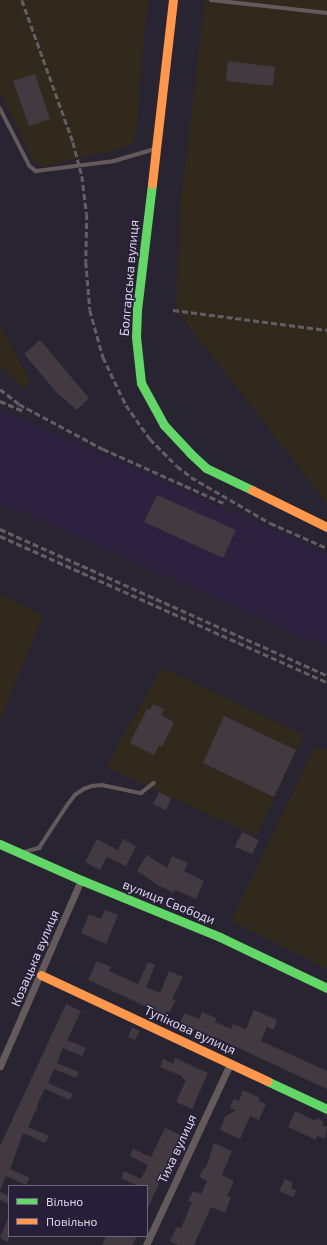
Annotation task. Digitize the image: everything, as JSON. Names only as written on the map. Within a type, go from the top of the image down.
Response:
[{"type":"street","name":"Болгарська вулиця","points":[[173,0],[137,309],[136,337],[141,383],[164,425],[206,468],[327,527]]},
{"type":"street","name":"вулиця Свободи","points":[[0,844],[81,880],[220,937],[327,988]]},
{"type":"street","name":"Козацька вулиця","points":[[0,1066],[41,975],[81,880]]},
{"type":"street","name":"Тупікова вулиця","points":[[41,975],[327,1110]]},
{"type":"street","name":"Тиха вулиця","points":[[146,1245],[230,1064]]},
{"type":"lane","points":[[211,0],[327,13]]},
{"type":"lane","points":[[0,108],[30,166],[36,171],[114,161],[156,149]]},
{"type":"lane","points":[[19,852],[38,848],[68,804],[84,789],[102,785],[141,793],[154,783]]},
{"type":"shaded area","points":[[0,0],[149,0],[144,37],[136,136],[133,142],[126,147],[43,167],[34,162],[0,92]]},
{"type":"shaded area","points":[[205,0],[327,0],[327,503],[176,310],[181,201]]},
{"type":"shaded area","points":[[0,325],[31,382],[23,389],[0,366]]},
{"type":"shaded area","points":[[0,409],[327,554],[327,647],[0,502]]},
{"type":"shaded area","points":[[0,595],[43,615],[0,720]]},
{"type":"shaded area","points":[[162,668],[304,735],[256,836],[106,767]]},
{"type":"shaded area","points":[[317,747],[327,750],[327,969],[231,921],[313,750]]},
{"type":"building","points":[[228,61],[275,67],[273,86],[226,81]]},
{"type":"building","points":[[35,74],[50,119],[29,126],[13,81]]},
{"type":"building","points":[[40,340],[89,398],[77,410],[57,393],[24,354]]},
{"type":"building","points":[[157,495],[236,530],[223,558],[144,522]]},
{"type":"building","points":[[153,704],[164,709],[161,715],[174,722],[162,747],[159,745],[154,755],[130,743],[147,709],[150,710]]},
{"type":"building","points":[[224,716],[296,750],[274,797],[203,763]]},
{"type":"building","points":[[159,792],[171,798],[166,810],[153,804]]},
{"type":"building","points":[[242,832],[259,840],[252,854],[235,847]]},
{"type":"building","points":[[97,839],[118,850],[123,839],[136,846],[126,866],[107,857],[100,870],[85,862]]},
{"type":"building","points":[[147,855],[167,868],[172,856],[188,863],[184,871],[204,881],[196,899],[175,890],[174,893],[158,885],[137,871]]},
{"type":"building","points":[[105,910],[118,915],[106,944],[81,933],[89,914],[101,919]]},
{"type":"building","points":[[97,961],[111,967],[109,971],[138,984],[148,962],[155,965],[146,987],[160,993],[169,971],[183,977],[172,999],[176,1000],[170,1012],[167,1011],[165,1015],[88,980]]},
{"type":"building","points":[[66,1004],[81,1011],[67,1040],[86,1048],[82,1056],[63,1048],[57,1063],[79,1072],[76,1078],[54,1069],[48,1083],[73,1094],[70,1100],[45,1089],[44,1090],[28,1127],[49,1136],[45,1143],[23,1133],[10,1169],[30,1178],[26,1185],[6,1176],[0,1191],[0,1146]]},
{"type":"building","points":[[254,1010],[277,1020],[274,1030],[267,1027],[261,1041],[327,1071],[327,1089],[217,1038],[179,1024],[185,1013],[199,1019],[202,1012],[216,1018],[215,1022],[231,1029],[233,1024],[246,1029]]},
{"type":"building","points":[[132,1027],[140,1031],[135,1040],[128,1037]]},
{"type":"building","points":[[175,1058],[208,1073],[192,1109],[176,1102],[186,1080],[182,1078],[182,1076],[160,1067],[163,1059],[173,1064]]},
{"type":"building","points":[[243,1090],[260,1098],[259,1101],[266,1104],[259,1120],[250,1116],[240,1139],[220,1130],[225,1117],[236,1110],[230,1108],[234,1099],[239,1101]]},
{"type":"building","points":[[295,1111],[316,1121],[317,1118],[324,1122],[322,1125],[327,1127],[325,1139],[317,1136],[316,1140],[288,1127]]},
{"type":"building","points":[[165,1128],[181,1135],[148,1208],[148,1185],[136,1185],[121,1178],[124,1171],[141,1179],[148,1165],[130,1156],[133,1149],[151,1157]]},
{"type":"building","points":[[214,1143],[232,1151],[222,1175],[234,1181],[227,1196],[231,1198],[225,1213],[211,1207],[194,1245],[178,1245],[170,1241],[177,1227],[181,1228],[192,1202],[188,1201],[193,1191],[201,1194],[207,1181],[199,1177],[204,1167],[206,1168]]},
{"type":"building","points":[[285,1179],[293,1183],[291,1188],[296,1191],[293,1197],[279,1191]]},
{"type":"building","points":[[0,1192],[8,1196],[8,1204],[0,1200]]},
{"type":"building","points":[[8,1219],[9,1238],[7,1242],[0,1237]]},
{"type":"building","points":[[106,1237],[136,1237],[132,1245],[102,1245]]},
{"type":"railway","points":[[22,0],[73,142],[82,176],[87,214],[86,262],[90,310],[103,357],[126,405],[150,439],[177,466],[191,477],[270,523],[327,548]]},
{"type":"railway","points":[[173,310],[327,330]]},
{"type":"railway","points":[[0,389],[19,404],[103,449],[224,503]]},
{"type":"railway","points":[[0,401],[23,411]]},
{"type":"railway","points":[[0,529],[327,675]]},
{"type":"railway","points":[[0,536],[327,682]]},
{"type":"traffic: fast","points":[[152,184],[137,309],[136,337],[141,383],[164,425],[190,453],[206,468],[252,490]]},
{"type":"traffic: fast","points":[[0,844],[81,880],[220,937],[327,988]]},
{"type":"traffic: fast","points":[[267,1081],[327,1109]]},
{"type":"traffic: slow","points":[[152,184],[173,0]]},
{"type":"traffic: slow","points":[[252,490],[327,527]]},
{"type":"traffic: slow","points":[[41,975],[267,1081]]}]
